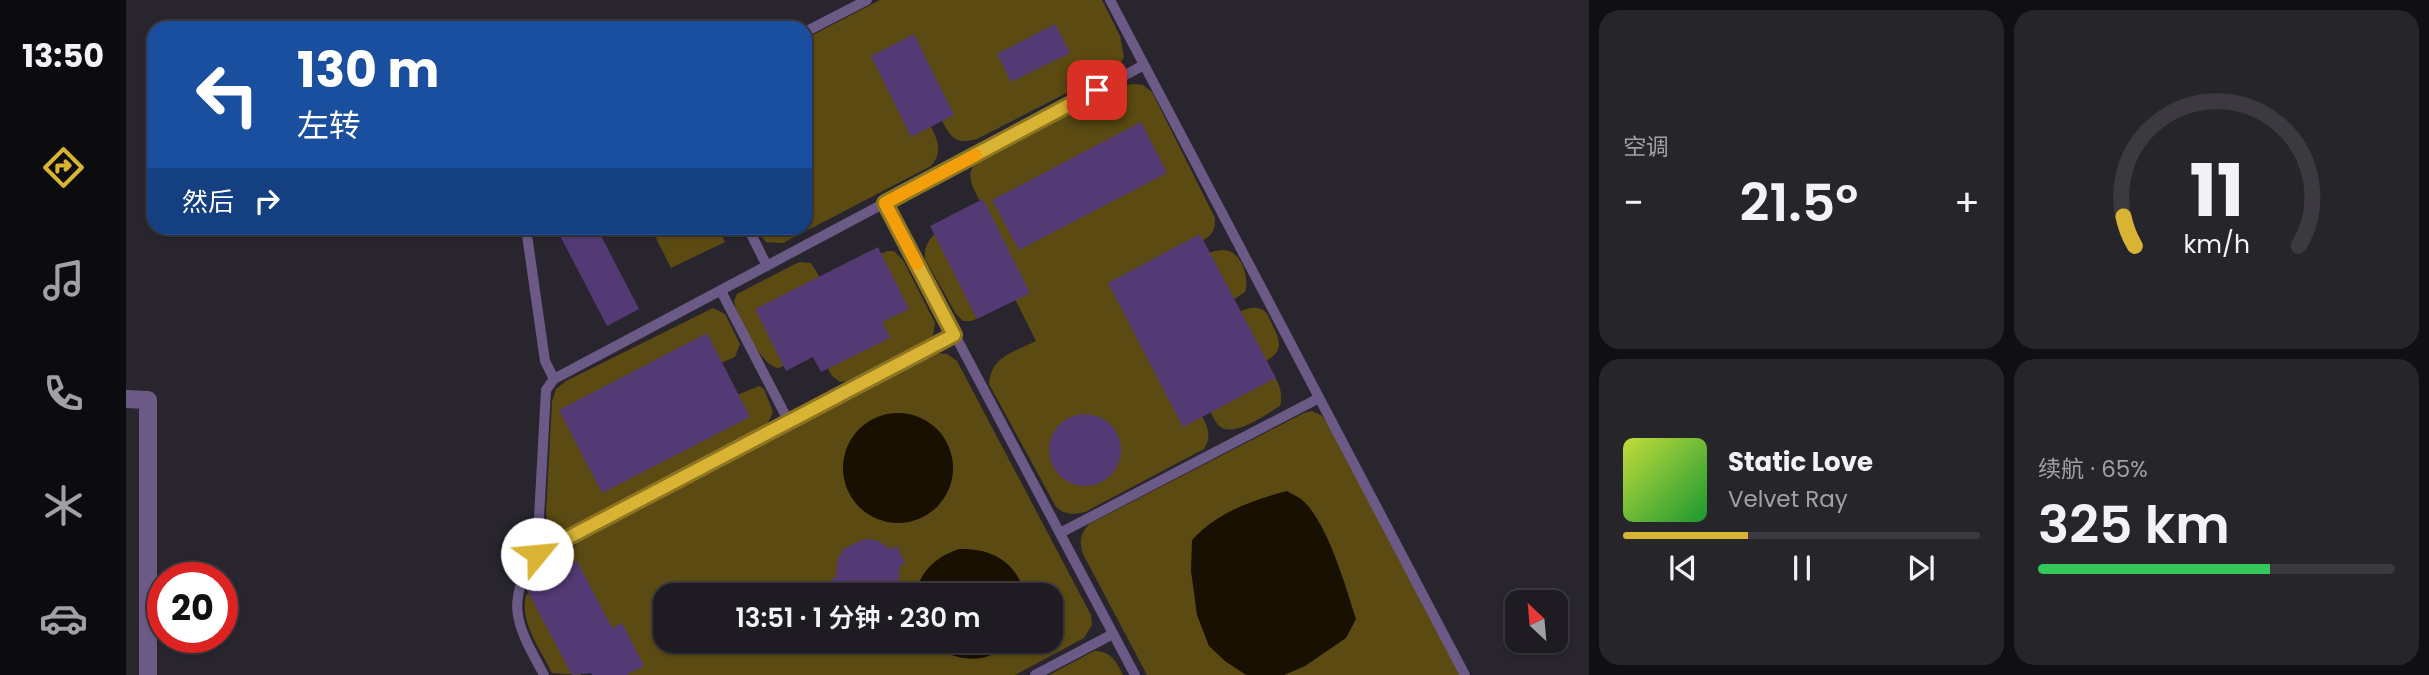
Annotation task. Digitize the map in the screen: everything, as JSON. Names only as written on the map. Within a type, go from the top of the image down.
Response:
[{"type":"street","points":[[126,400],[148,400],[148,675]]},
{"type":"lane","points":[[812,28],[867,0]]},
{"type":"lane","points":[[1110,0],[1465,675]]},
{"type":"lane","points":[[537,554],[546,390],[554,379],[1144,65]]},
{"type":"lane","points":[[885,203],[1135,675]]},
{"type":"lane","points":[[527,235],[545,361],[554,379]]},
{"type":"lane","points":[[752,235],[767,266]]},
{"type":"lane","points":[[721,291],[789,422]]},
{"type":"lane","points":[[544,675],[521,631],[516,612],[525,571],[537,554],[954,335]]},
{"type":"lane","points":[[1060,533],[1319,398]]},
{"type":"lane","points":[[1035,675],[1113,634]]},
{"type":"shaded area","points":[[880,0],[1102,0],[1120,36],[1124,57],[1119,66],[977,139],[964,141],[954,138],[941,119],[930,125],[938,146],[937,156],[931,166],[812,228],[812,35]]},
{"type":"shaded area","points":[[1143,85],[1152,92],[1215,218],[1213,232],[1202,241],[1208,253],[1228,251],[1242,264],[1246,276],[1245,292],[1233,300],[1239,312],[1258,308],[1269,316],[1279,344],[1276,353],[1266,361],[1278,383],[1281,400],[1280,406],[1240,428],[1224,429],[1218,425],[1210,410],[1201,414],[1208,432],[1204,449],[1085,512],[1069,514],[1056,507],[989,384],[994,367],[999,361],[1036,341],[1015,299],[972,321],[963,321],[956,314],[925,259],[925,249],[929,240],[944,227],[983,207],[971,181],[974,165],[1122,86]]},
{"type":"shaded area","points":[[654,235],[722,235],[725,242],[671,268]]},
{"type":"shaded area","points":[[760,235],[798,235],[783,243],[766,242]]},
{"type":"shaded area","points":[[887,251],[894,251],[903,260],[935,323],[933,335],[927,341],[850,381],[840,382],[832,376],[817,348],[779,368],[772,366],[759,353],[736,309],[734,301],[737,294],[799,262],[811,263],[823,282]]},
{"type":"shaded area","points":[[713,308],[725,314],[740,344],[735,357],[721,363],[737,395],[759,386],[764,389],[773,412],[767,425],[570,531],[559,534],[549,529],[546,513],[552,401],[556,389],[566,381]]},
{"type":"shaded area","points":[[935,353],[947,354],[957,361],[1091,615],[1092,625],[1084,638],[1063,649],[1063,583],[653,583],[653,653],[1056,653],[1015,675],[602,675],[598,666],[580,675],[552,673],[528,625],[526,595],[575,567],[572,552],[580,539]]},
{"type":"shaded area","points":[[1312,411],[1327,422],[1460,675],[1147,675],[1083,554],[1081,538],[1089,524]]},
{"type":"shaded area","points":[[898,413],[919,417],[937,429],[949,447],[953,468],[949,489],[937,507],[919,519],[898,523],[877,519],[859,507],[847,489],[843,468],[847,447],[859,429],[877,417]]},
{"type":"shaded area","points":[[1287,491],[1301,499],[1319,522],[1335,555],[1356,619],[1346,638],[1305,666],[1284,675],[1246,675],[1209,646],[1197,615],[1191,571],[1192,540],[1213,522],[1235,509]]},
{"type":"shaded area","points":[[959,549],[992,554],[1009,566],[1020,583],[919,583],[925,572],[943,556]]},
{"type":"shaded area","points":[[1094,651],[1105,653],[1112,658],[1123,675],[1049,675]]},
{"type":"shaded area","points":[[946,653],[995,653],[970,659]]},
{"type":"building","points":[[1055,24],[1070,53],[1011,82],[997,54]]},
{"type":"building","points":[[914,34],[954,115],[911,137],[871,56]]},
{"type":"building","points":[[1141,122],[1167,173],[1019,250],[992,200]]},
{"type":"building","points":[[983,199],[1030,293],[977,319],[930,226]]},
{"type":"building","points":[[1200,234],[1276,378],[1183,427],[1108,283]]},
{"type":"building","points":[[560,235],[601,235],[639,309],[607,326]]},
{"type":"building","points":[[878,247],[909,309],[882,322],[890,338],[821,372],[813,357],[786,371],[755,309]]},
{"type":"building","points":[[707,333],[750,417],[602,493],[559,410]]},
{"type":"building","points":[[1085,414],[1099,417],[1111,424],[1118,436],[1121,450],[1118,464],[1111,476],[1099,483],[1085,486],[1071,483],[1059,476],[1052,464],[1049,450],[1052,436],[1059,424],[1071,417]]},
{"type":"building","points":[[864,539],[876,540],[891,549],[897,546],[905,563],[900,566],[898,583],[833,583],[831,579],[836,577],[838,558],[844,549]]},
{"type":"building","points":[[577,561],[612,628],[622,623],[644,666],[626,675],[572,675],[526,588]]},
{"type":"slow traffic","points":[[917,264],[885,203],[976,155]]},
{"type":"route","points":[[537,554],[954,335],[885,203],[1097,90]]}]
